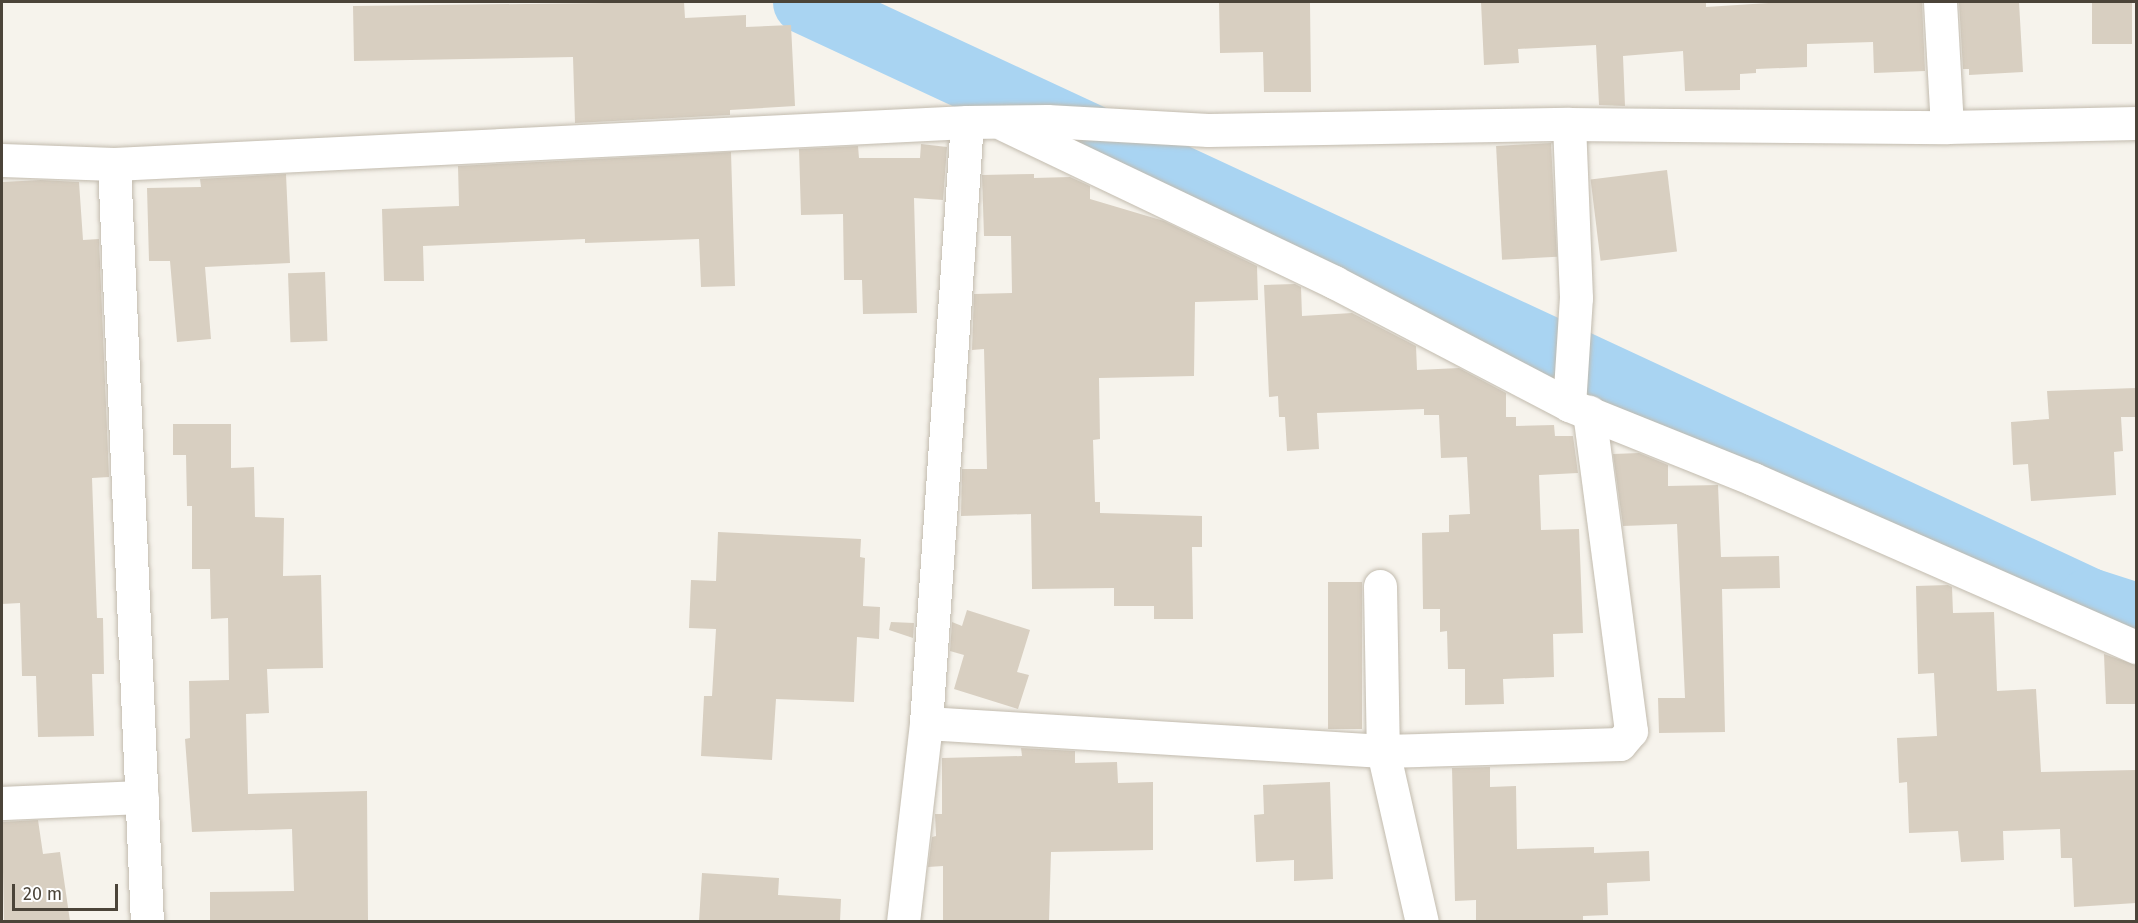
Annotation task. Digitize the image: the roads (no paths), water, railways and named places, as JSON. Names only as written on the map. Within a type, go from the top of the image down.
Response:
[{"type":"street","points":[[1940,2],[1947,127]]},
{"type":"street","points":[[2,160],[114,164],[982,122],[1047,121],[1208,130],[1569,124],[1947,127],[2136,123]]},
{"type":"street","points":[[982,122],[1334,282],[1579,409],[1753,479],[2136,646]]},
{"type":"street","points":[[903,921],[926,723],[982,122]]},
{"type":"street","points":[[926,723],[1383,751],[1620,744],[1628,739],[1631,731],[1572,373],[1576,298],[1569,124]]},
{"type":"street","points":[[114,164],[147,921]]},
{"type":"street","points":[[1380,586],[1383,751],[1422,921]]},
{"type":"street","points":[[2,803],[142,798]]},
{"type":"waterway","points":[[804,2],[2089,599],[2136,614]]}]
